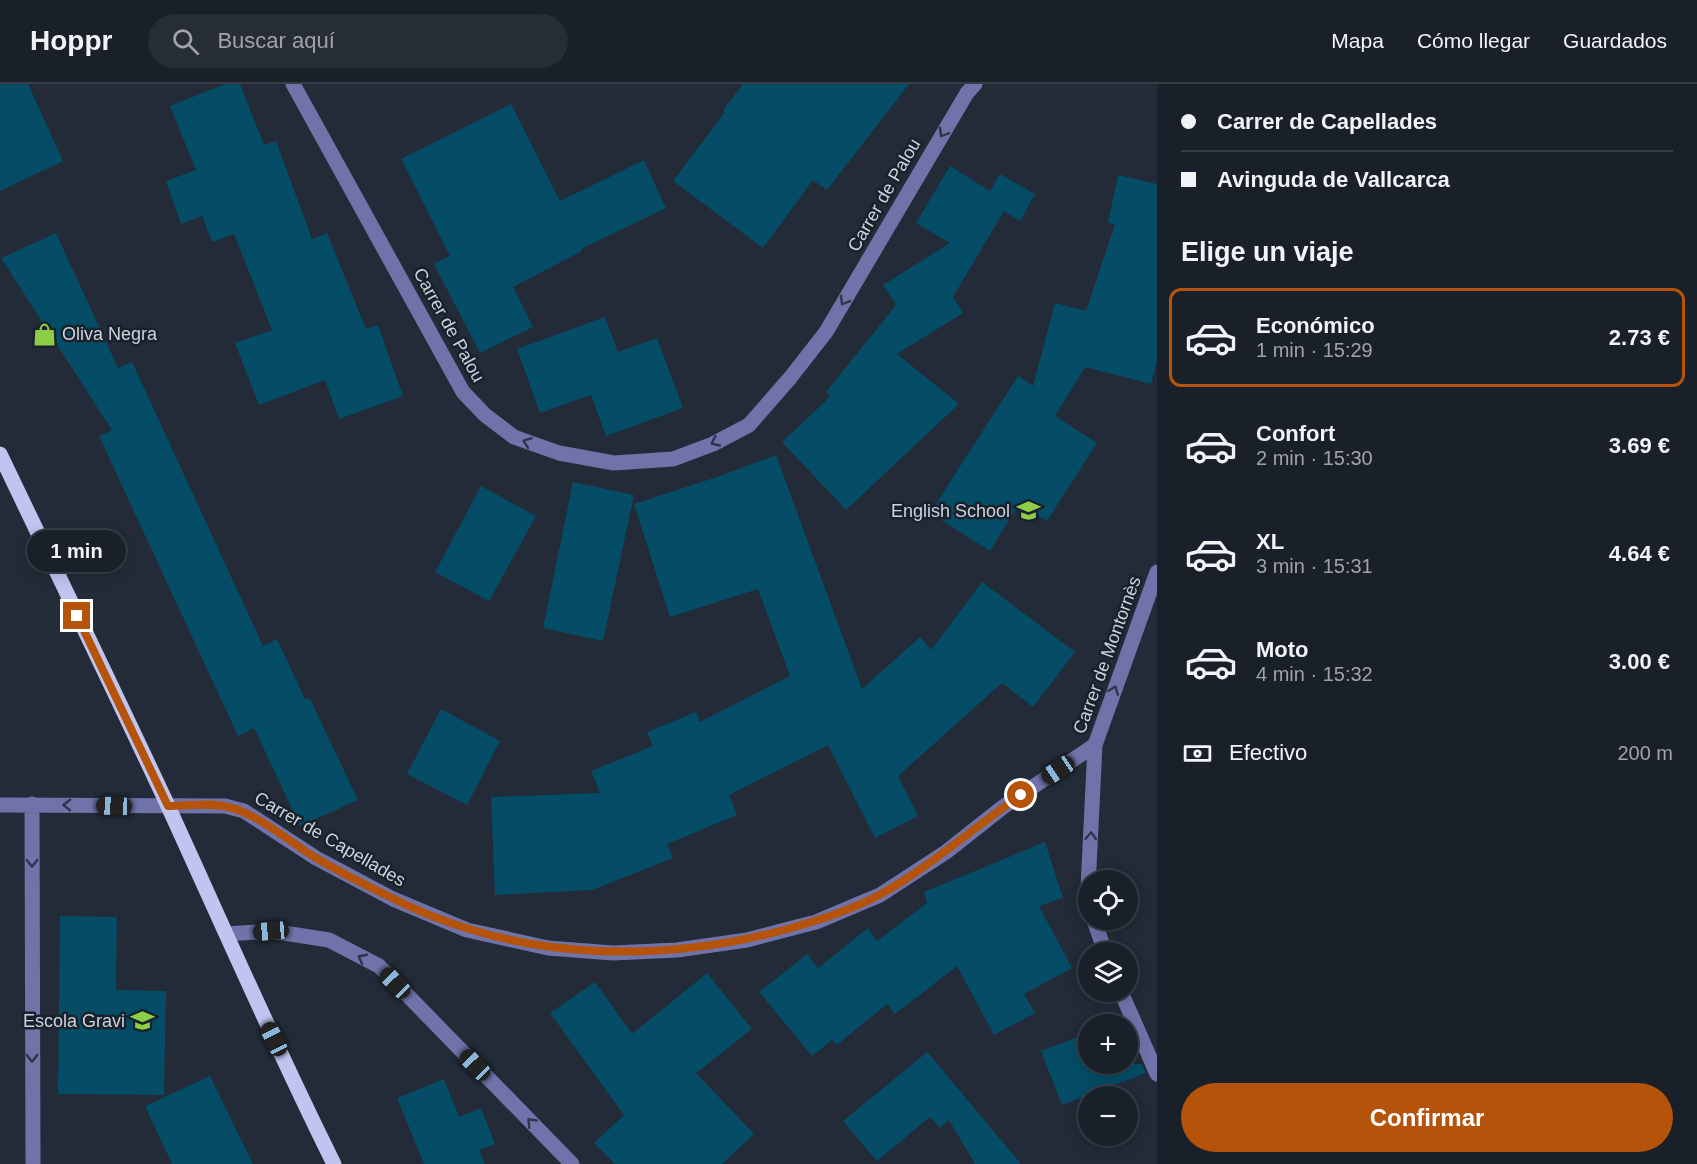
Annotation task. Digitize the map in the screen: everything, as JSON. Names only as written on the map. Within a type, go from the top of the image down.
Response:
[{"type":"main road","points":[[0,454],[168,806],[227,934],[255,1002],[334,1164]]},
{"type":"street","name":"Carrer de Palou","points":[[293,84],[463,392],[485,415],[514,437],[559,453],[614,463],[673,459],[713,444],[749,425],[826,332],[967,93],[975,84]]},
{"type":"street","name":"Carrer de Montornès","points":[[1090,870],[1095,745],[1157,572]]},
{"type":"street","name":"Carrer de Capellades","points":[[0,806],[32,804],[225,806],[244,811],[316,858],[393,899],[467,930],[548,948],[613,953],[677,950],[747,940],[816,922],[880,895],[946,852],[1003,807],[1095,745]]},
{"type":"street","points":[[32,804],[33,1164]]},
{"type":"street","points":[[227,934],[271,931],[329,940],[378,966],[572,1164]]},
{"type":"street","points":[[1125,1002],[1157,1074]]},
{"type":"building","points":[[0,84],[28,84],[63,161],[0,191]]},
{"type":"building","points":[[225,84],[240,84],[264,145],[276,141],[312,239],[327,233],[366,329],[378,325],[403,396],[339,419],[325,380],[259,405],[235,343],[272,330],[234,234],[212,242],[202,216],[181,224],[166,181],[196,170],[170,106]]},
{"type":"building","points":[[743,84],[909,84],[827,190],[813,180],[763,248],[673,181]]},
{"type":"building","points":[[511,104],[560,201],[644,160],[666,208],[581,249],[582,251],[513,287],[533,327],[480,353],[434,264],[450,256],[401,159]]},
{"type":"building","points":[[950,166],[990,191],[1000,174],[1035,194],[1020,221],[1004,211],[953,297],[963,313],[897,354],[959,404],[846,510],[782,442],[832,395],[826,392],[896,305],[883,285],[950,243],[916,223]]},
{"type":"building","points":[[1118,175],[1157,184],[1157,360],[1151,384],[1085,367],[1055,416],[1097,443],[1047,521],[1019,504],[990,551],[930,513],[1018,376],[1033,386],[1055,303],[1086,311],[1115,224],[1108,223]]},
{"type":"building","points":[[56,233],[118,368],[132,362],[263,646],[277,639],[305,699],[310,699],[358,800],[300,826],[254,728],[238,736],[99,436],[112,430],[1,258]]},
{"type":"building","points":[[605,317],[618,352],[657,338],[683,408],[606,436],[591,395],[540,413],[517,349]]},
{"type":"building","points":[[776,455],[862,689],[920,637],[931,650],[982,582],[1075,652],[1033,707],[1002,683],[898,776],[918,816],[875,838],[828,745],[729,795],[737,815],[667,844],[673,858],[592,890],[495,895],[491,797],[600,793],[591,771],[653,746],[647,732],[696,712],[700,722],[790,676],[758,589],[670,617],[634,504]]},
{"type":"building","points":[[573,482],[634,495],[603,641],[543,628]]},
{"type":"building","points":[[481,486],[536,516],[489,601],[435,572]]},
{"type":"building","points":[[441,709],[500,741],[467,805],[407,774]]},
{"type":"building","points":[[1045,842],[1063,898],[1039,906],[1072,968],[1024,994],[1035,1013],[994,1035],[957,966],[895,1014],[887,1004],[837,1045],[832,1040],[812,1056],[759,992],[807,954],[818,968],[868,928],[877,941],[927,903],[924,892]]},
{"type":"building","points":[[60,916],[117,917],[116,990],[166,991],[164,1095],[58,1094]]},
{"type":"building","points":[[707,973],[752,1029],[696,1073],[754,1134],[722,1164],[615,1164],[594,1143],[624,1115],[550,1013],[595,982],[632,1034]]},
{"type":"building","points":[[1078,1037],[1078,1074],[1138,1074],[1138,1064],[1142,1064],[1146,1073],[1112,1086],[1078,1086],[1078,1099],[1062,1105],[1041,1051]]},
{"type":"building","points":[[927,1052],[1021,1164],[975,1164],[949,1120],[940,1128],[930,1117],[877,1161],[843,1121]]},
{"type":"building","points":[[210,1076],[253,1164],[172,1164],[145,1106]]},
{"type":"building","points":[[444,1079],[459,1117],[481,1108],[495,1144],[479,1150],[485,1164],[424,1164],[397,1098]]},
{"type":"place","name":"Oliva Negra","points":[[44,334]]},
{"type":"place","name":"English School","points":[[1028,511]]},
{"type":"place","name":"Escola Gravi","points":[[143,1021]]},
{"type":"route","points":[[77,616],[168,806],[225,806],[244,811],[316,858],[393,899],[467,930],[548,948],[613,953],[677,950],[747,940],[816,922],[880,895],[946,852],[1021,795]]}]
